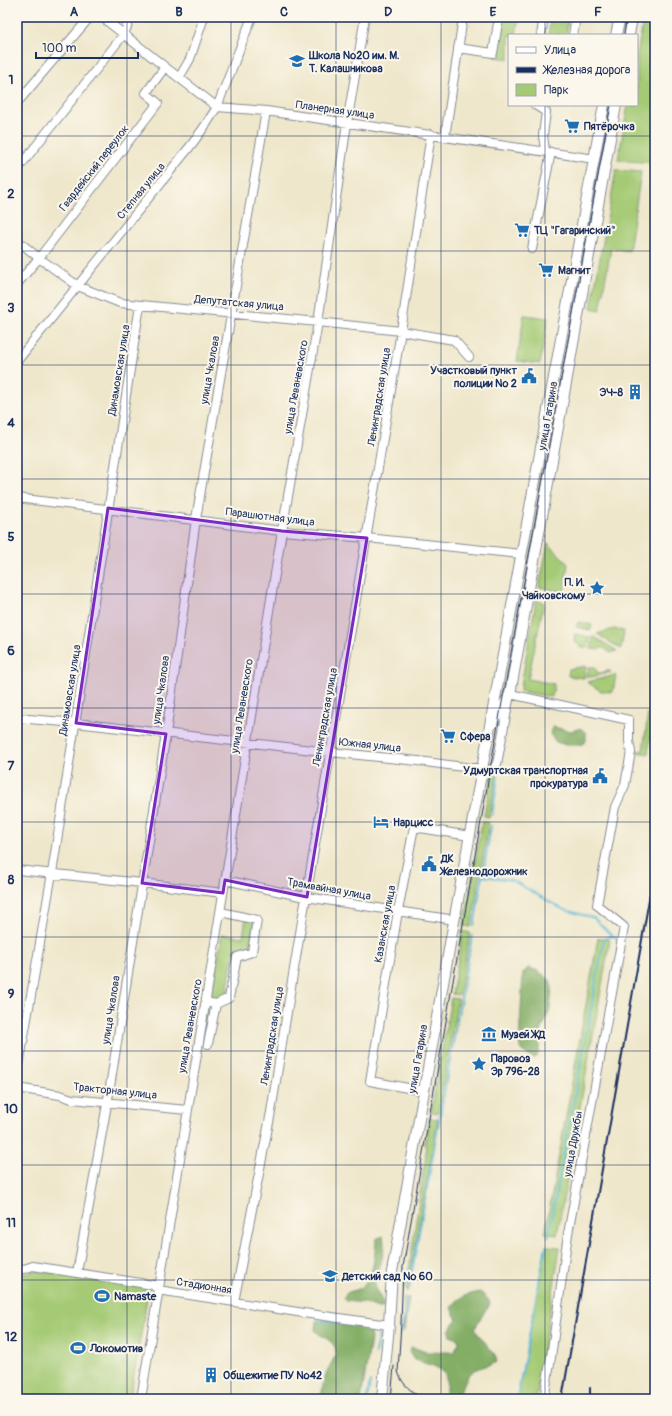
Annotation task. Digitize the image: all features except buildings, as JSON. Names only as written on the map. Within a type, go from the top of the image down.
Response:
[{"type":"main road","points":[[616,34],[620,17]]},
{"type":"main road","points":[[629,34],[632,17]]},
{"type":"main road","name":"улица Гагарина","points":[[382,1399],[392,1272],[521,554],[604,106]]},
{"type":"main road","name":"улица Гагарина","points":[[491,725],[510,694],[616,106]]},
{"type":"main road","points":[[595,159],[606,161]]},
{"type":"street","points":[[17,104],[90,17]]},
{"type":"street","points":[[102,17],[217,107]]},
{"type":"street","points":[[17,170],[124,34],[131,17]]},
{"type":"street","points":[[179,78],[190,59],[204,17]]},
{"type":"street","name":"Степная улица","points":[[17,361],[207,124],[217,107],[252,17]]},
{"type":"street","name":"улица Леваневского","points":[[141,1399],[187,1110],[221,912],[222,893],[318,322],[347,122],[365,17]]},
{"type":"street","points":[[445,137],[463,17]]},
{"type":"street","points":[[458,48],[493,53],[499,17]]},
{"type":"street","points":[[541,34],[544,17]]},
{"type":"street","points":[[573,34],[576,17]]},
{"type":"street","name":"Гвардейский переулок","points":[[17,284],[39,258],[158,103],[146,93],[164,67]]},
{"type":"street","points":[[532,249],[548,152],[543,135],[546,112],[537,106]]},
{"type":"street","name":"Планерная улица","points":[[217,107],[266,111],[347,122],[595,159]]},
{"type":"street","name":"улица Чкалова","points":[[77,1273],[108,1102],[166,734],[196,519],[266,111]]},
{"type":"street","name":"Ленинградская улица","points":[[234,1302],[271,1112],[401,331],[431,134]]},
{"type":"street","name":"Депутатская улица","points":[[17,240],[78,286],[120,303],[401,331],[454,340],[469,357]]},
{"type":"street","name":"Динамовская улица","points":[[17,1077],[76,723],[140,305]]},
{"type":"street","name":"Парашютная улица","points":[[17,498],[108,508],[282,531],[521,554]]},
{"type":"street","points":[[482,773],[497,764],[510,694]]},
{"type":"street","name":"улица Дружбы","points":[[510,694],[629,720],[629,741],[631,752],[624,785],[615,807],[597,905],[624,927],[568,1234],[544,1399]]},
{"type":"street","name":"Южная улица","points":[[17,718],[76,723],[418,761],[471,768],[482,773]]},
{"type":"street","name":"Казанская улица","points":[[424,1091],[370,1082],[398,911],[414,827],[470,836]]},
{"type":"street","points":[[17,870],[222,893]]},
{"type":"street","name":"Трамвайная улица","points":[[225,880],[307,897],[455,920]]},
{"type":"street","points":[[206,1002],[216,1004],[229,998],[237,957],[252,952],[257,920],[221,912]]},
{"type":"street","points":[[208,1044],[216,1004]]},
{"type":"street","name":"Тракторная улица","points":[[17,1088],[60,1095],[72,1099],[187,1110]]},
{"type":"street","name":"Стадионная","points":[[17,1268],[24,1269],[33,1266],[153,1286],[158,1290],[389,1325]]},
{"type":"highlighted area","points":[[108,508],[282,531],[367,538],[307,897],[225,880],[223,893],[142,883],[166,734],[76,723]]},
{"type":"green space","points":[[501,17],[519,17],[516,34],[508,34],[508,59],[494,57]]},
{"type":"green space","points":[[551,17],[569,17],[566,34],[548,34]]},
{"type":"green space","points":[[644,17],[655,17],[655,163],[618,160],[628,106],[638,106],[638,49]]},
{"type":"green space","points":[[616,170],[641,172],[629,251],[611,248],[600,310],[591,308]]},
{"type":"green space","points":[[524,315],[548,318],[540,364],[517,361]]},
{"type":"green space","points":[[548,543],[568,564],[564,592],[539,587]]},
{"type":"green space","points":[[536,600],[544,603],[528,679],[554,684],[552,697],[520,691]]},
{"type":"green space","points":[[578,622],[592,625],[591,630],[576,627]]},
{"type":"green space","points":[[614,629],[624,631],[621,649],[597,634]]},
{"type":"green space","points":[[575,634],[590,637],[588,648],[580,647],[579,644],[574,642]]},
{"type":"green space","points":[[593,636],[617,651],[610,653],[604,648],[598,650],[591,649]]},
{"type":"green space","points":[[586,666],[584,678],[568,676],[569,669]]},
{"type":"green space","points":[[589,667],[594,667],[598,673],[602,673],[607,670],[611,672],[587,678]]},
{"type":"green space","points":[[616,675],[613,692],[601,691],[587,682]]},
{"type":"green space","points":[[648,714],[654,715],[648,754],[636,752],[636,750],[643,751]]},
{"type":"green space","points":[[553,727],[571,731],[581,728],[586,733],[586,741],[581,745],[566,745],[556,742],[550,734]]},
{"type":"green space","points":[[492,773],[497,774],[489,817],[484,816]]},
{"type":"green space","points":[[482,822],[489,823],[471,927],[464,926]]},
{"type":"green space","points":[[246,918],[255,920],[249,951],[232,961],[227,996],[219,999],[211,998],[222,934],[243,937]]},
{"type":"green space","points":[[463,931],[470,933],[459,995],[452,994]]},
{"type":"green space","points":[[598,938],[610,940],[557,1235],[545,1233]]},
{"type":"green space","points":[[528,968],[538,971],[550,980],[552,987],[550,1009],[540,1034],[537,1057],[534,1058],[523,1051],[519,1043],[523,973]]},
{"type":"green space","points":[[451,998],[458,999],[438,1113],[431,1112]]},
{"type":"green space","points":[[430,1118],[438,1119],[407,1292],[404,1286],[409,1268],[426,1154],[425,1143]]},
{"type":"green space","points":[[383,1236],[383,1254],[375,1282],[384,1306],[382,1308],[378,1308],[365,1303],[346,1301],[344,1296],[361,1288],[369,1277],[373,1265],[376,1239]]},
{"type":"green space","points":[[546,1246],[560,1247],[536,1399],[517,1399]]},
{"type":"green space","name":"Локомотив","points":[[31,1270],[149,1287],[130,1399],[28,1399],[17,1397],[17,1272],[28,1274]]},
{"type":"green space","points":[[480,1292],[488,1299],[490,1304],[475,1330],[495,1355],[497,1362],[479,1368],[470,1374],[459,1393],[456,1395],[446,1395],[446,1380],[443,1372],[436,1367],[414,1360],[409,1352],[412,1347],[426,1352],[454,1352],[459,1343],[458,1339],[450,1336],[449,1331],[457,1320],[451,1308],[457,1301],[464,1297]]},
{"type":"green space","points":[[404,1298],[409,1298],[404,1331]]},
{"type":"green space","points":[[326,1319],[368,1324],[371,1339],[361,1399],[321,1399],[325,1377],[336,1351],[335,1347],[330,1341],[315,1330],[316,1322]]},
{"type":"waterway","points":[[492,815],[498,777]]},
{"type":"waterway","points":[[474,925],[491,826]]},
{"type":"waterway","points":[[483,876],[512,880],[562,909],[594,918],[612,936]]},
{"type":"waterway","points":[[409,1289],[472,936]]},
{"type":"waterway","points":[[548,1237],[604,939],[612,936],[617,938]]},
{"type":"waterway","points":[[517,1399],[546,1246]]},
{"type":"waterway","points":[[401,1333],[407,1300]]},
{"type":"waterway","points":[[317,1320],[384,1329]]},
{"type":"waterway","points":[[375,1354],[380,1329]]},
{"type":"waterway","points":[[367,1399],[370,1382]]},
{"type":"tram line","points":[[624,34],[627,17]]},
{"type":"tram line","points":[[423,1399],[404,1384],[398,1371],[403,1267],[497,730],[611,106]]},
{"type":"tram line","points":[[391,1399],[394,1366]]},
{"type":"railway","points":[[562,1399],[655,865]]},
{"type":"railway","points":[[590,1388],[590,1399]]},
{"type":"place","name":"Школа №20 им. М. Т. Калашникова","points":[[297,61]]},
{"type":"place","name":"Пятёрочка","points":[[572,126]]},
{"type":"place","name":"ТЦ \"Гагаринский\"","points":[[522,230]]},
{"type":"place","name":"Магнит","points":[[546,270]]},
{"type":"place","name":"Участковый пункт полиции No 2","points":[[529,376]]},
{"type":"place","name":"ЭЧ-8","points":[[635,392]]},
{"type":"place","name":"П. И. Чайковскому","points":[[597,588]]},
{"type":"place","name":"Сфера","points":[[448,736]]},
{"type":"place","name":"Удмуртская транспортная прокуратура","points":[[600,776]]},
{"type":"place","name":"Нарцисс","points":[[381,822]]},
{"type":"place","name":"ДК Железнодорожник","points":[[429,864]]},
{"type":"place","name":"Музей ЖД","points":[[489,1034]]},
{"type":"place","name":"Паровоз Эр 796-28","points":[[479,1064]]},
{"type":"place","name":"Детский сад № 60","points":[[330,1276]]},
{"type":"place","name":"Namaste","points":[[102,1296]]},
{"type":"place","name":"Локомотив","points":[[78,1348]]},
{"type":"place","name":"Общежитие ПУ №42","points":[[211,1375]]}]
